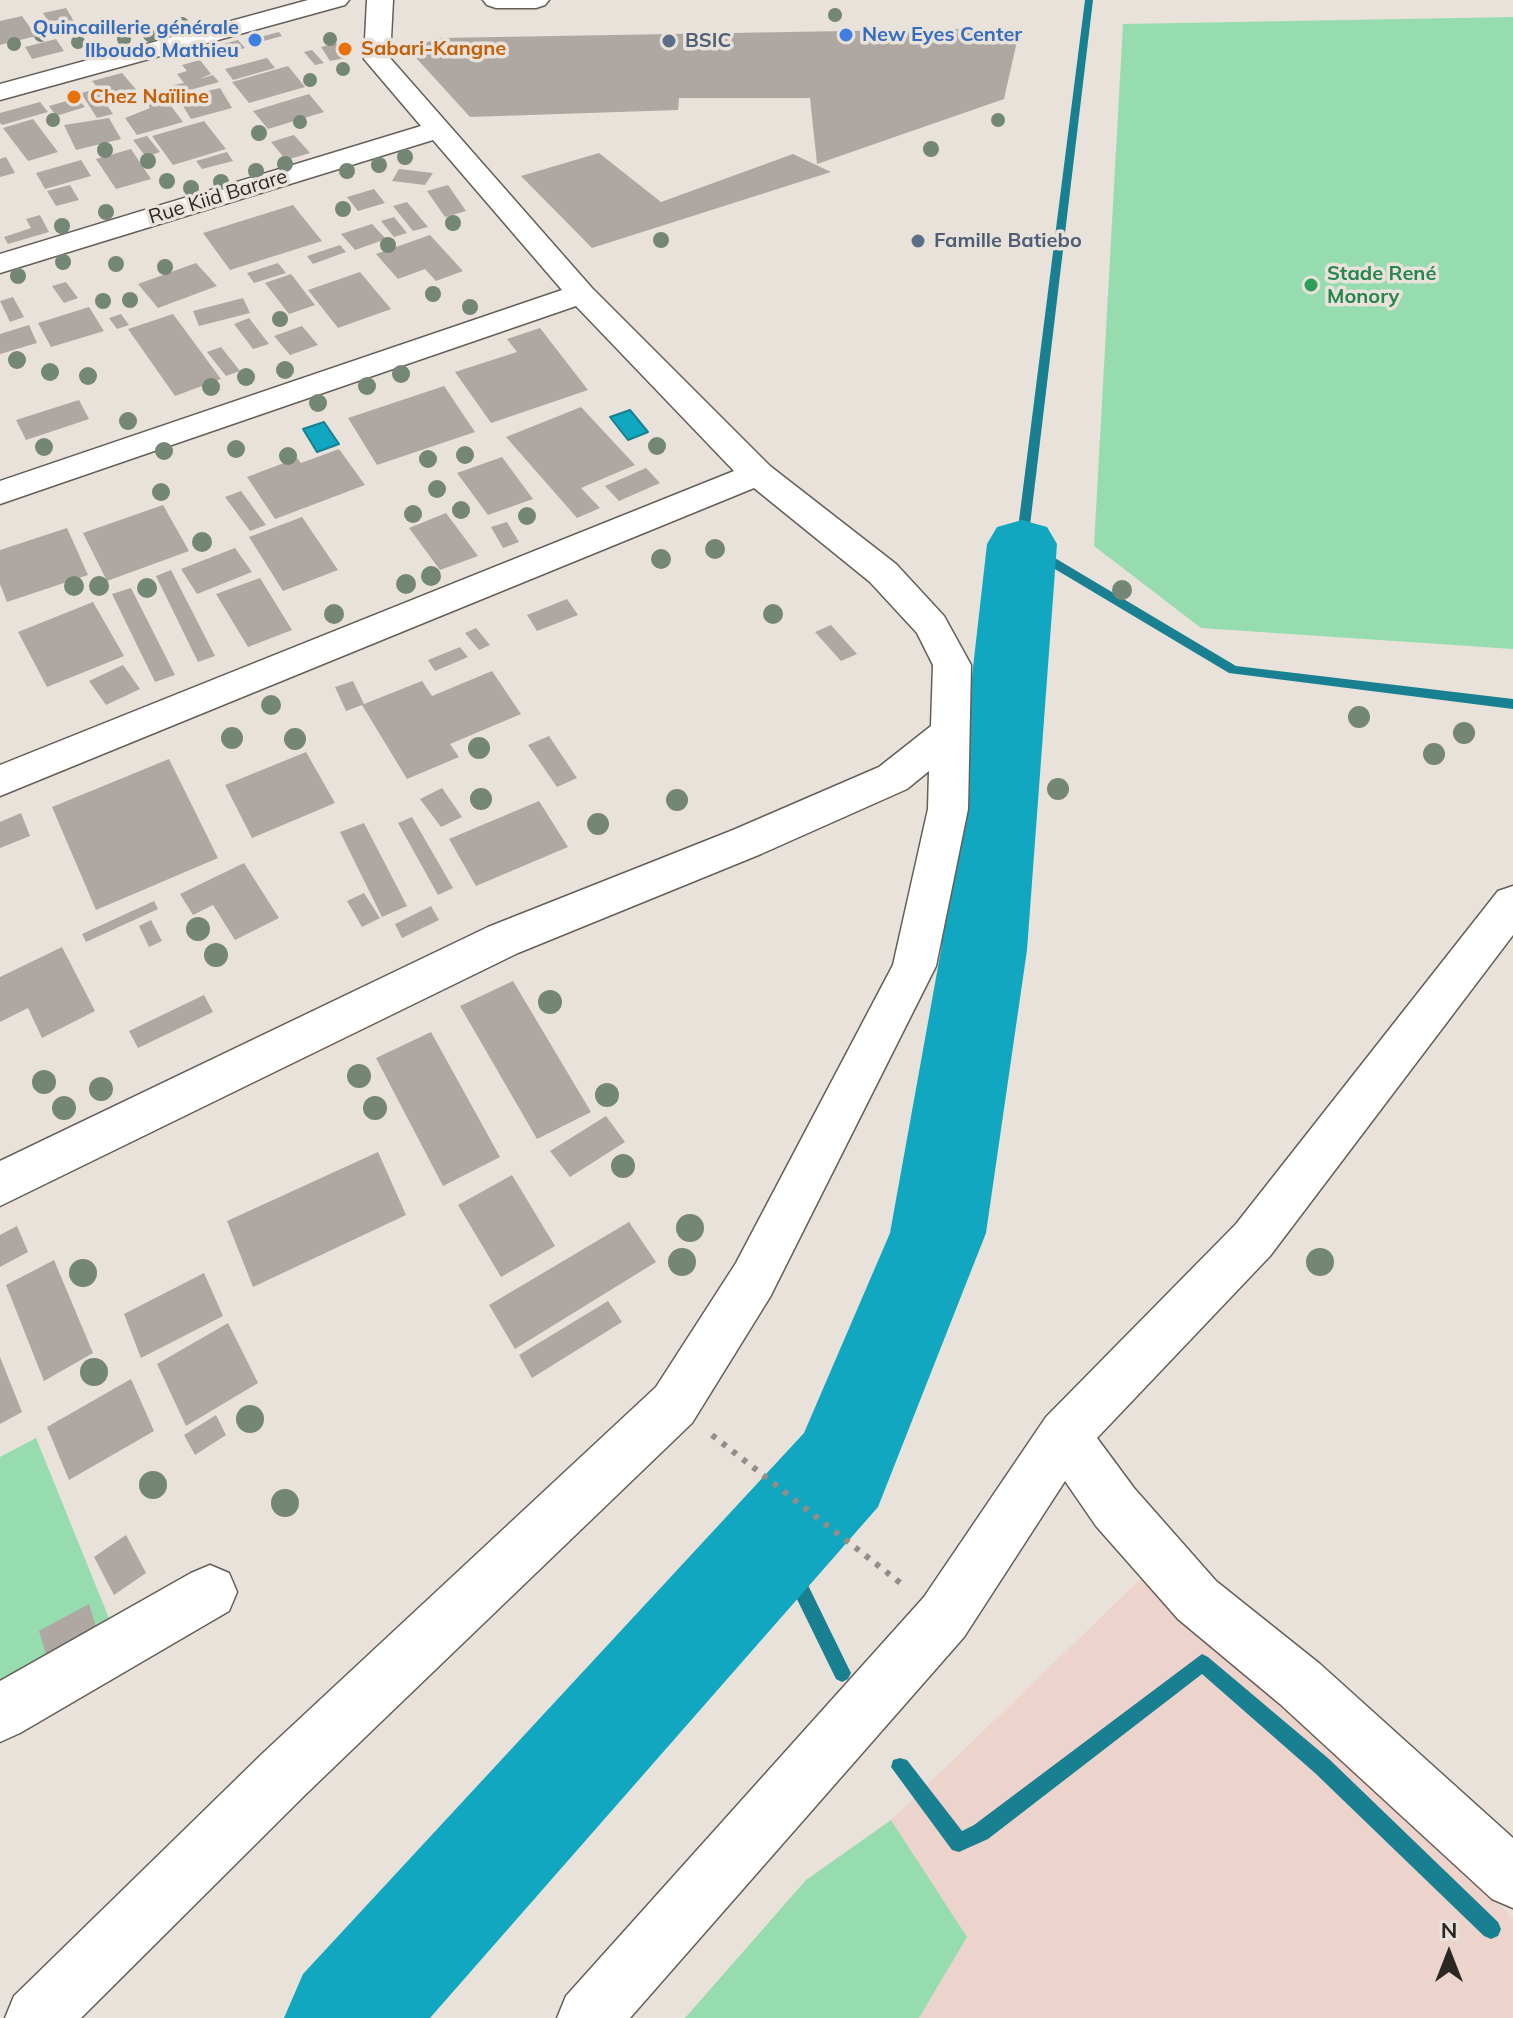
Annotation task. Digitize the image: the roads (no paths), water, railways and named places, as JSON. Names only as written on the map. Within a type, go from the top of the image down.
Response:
[{"type":"street","points":[[0,92],[336,0]]},
{"type":"street","points":[[36,2018],[285,1773],[674,1405],[753,1280],[914,966],[948,809],[952,665],[931,625],[883,573],[758,474],[581,294],[377,59],[380,0]]},
{"type":"street","points":[[496,0],[536,0]]},
{"type":"street","name":"Rue Kiid Barare","points":[[0,264],[437,130]]},
{"type":"street","points":[[0,493],[581,294]]},
{"type":"street","points":[[0,781],[758,474]]},
{"type":"street","points":[[0,1184],[503,940],[747,842],[893,778],[950,732]]},
{"type":"street","points":[[588,2018],[944,1617],[1064,1435],[1253,1240],[1513,903]]},
{"type":"street","points":[[1064,1435],[1115,1507],[1197,1600],[1300,1684],[1513,1878]]},
{"type":"street","points":[[0,1713],[210,1592]]},
{"type":"water","points":[[630,410],[648,432],[628,440],[610,417]]},
{"type":"water","points":[[324,422],[339,444],[317,452],[303,429]]},
{"type":"waterway","points":[[1089,0],[1022,544],[1233,670],[1513,704]]},
{"type":"waterway","points":[[347,2018],[841,1470],[938,1233],[984,950],[1022,544]]},
{"type":"waterway","points":[[777,1540],[842,1673]]},
{"type":"waterway","points":[[900,1767],[959,1843],[981,1832],[1202,1663],[1322,1766],[1491,1929]]},
{"type":"place","name":"New Eyes Center","points":[[846,35]]},
{"type":"place","name":"Quincaillerie générale Ilboudo Mathieu","points":[[255,40]]},
{"type":"place","name":"BSIC","points":[[669,41]]},
{"type":"place","name":"Sabari-Kangne","points":[[345,49]]},
{"type":"place","name":"Chez Naïline","points":[[74,97]]},
{"type":"place","name":"Famille Batiebo","points":[[918,241]]},
{"type":"place","name":"Stade René Monory","points":[[1311,285]]}]
